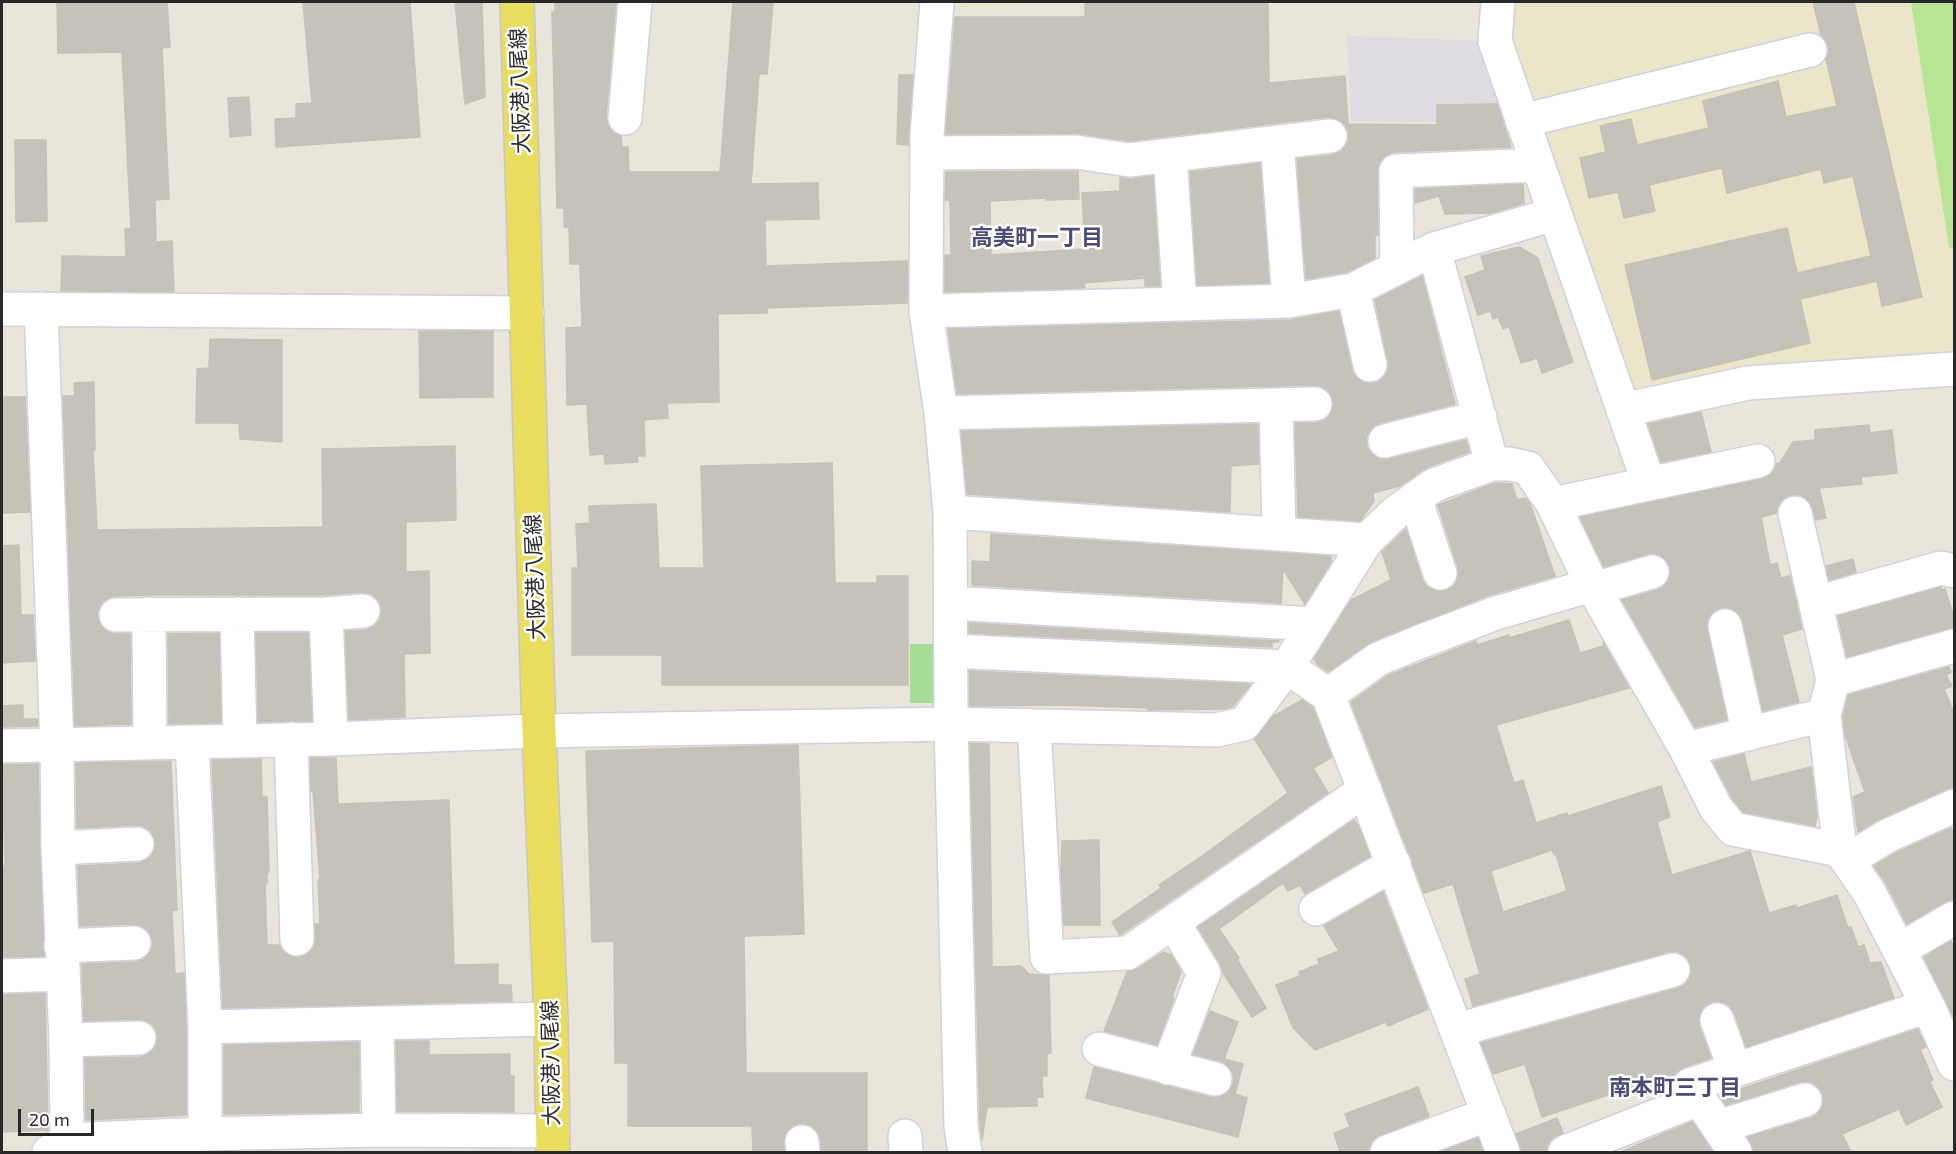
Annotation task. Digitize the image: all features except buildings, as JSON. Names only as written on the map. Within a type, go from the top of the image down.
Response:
[{"type":"main road","name":"大阪港八尾線","points":[[517,2],[539,732],[551,1018],[553,1142]]},
{"type":"street","points":[[625,118],[635,2]]},
{"type":"street","points":[[937,2],[927,153],[926,311],[941,413],[950,512],[951,724],[961,1126],[965,1152]]},
{"type":"street","points":[[1498,2],[1496,41],[1649,484]]},
{"type":"street","points":[[1522,121],[1810,50]]},
{"type":"street","points":[[927,153],[1076,152],[1128,160],[1330,136]]},
{"type":"street","points":[[1277,142],[1289,301]]},
{"type":"street","points":[[1170,155],[1180,304]]},
{"type":"street","points":[[1397,268],[1396,171],[1538,165]]},
{"type":"street","points":[[926,311],[1289,301],[1353,290],[1434,249],[1555,214]]},
{"type":"street","points":[[1434,249],[1492,464]]},
{"type":"street","points":[[1353,290],[1370,365]]},
{"type":"street","points":[[2,309],[527,313]]},
{"type":"street","points":[[41,309],[57,745],[61,960],[66,1040],[57,1146],[205,1134],[379,1130],[553,1142]]},
{"type":"street","points":[[1623,410],[1748,383],[1954,369]]},
{"type":"street","points":[[941,413],[1315,404]]},
{"type":"street","points":[[1276,405],[1279,534]]},
{"type":"street","points":[[1385,441],[1480,417]]},
{"type":"street","points":[[1553,504],[1758,461]]},
{"type":"street","points":[[2,746],[951,724],[1216,730],[1244,724],[1287,668],[1367,540],[1395,513],[1434,484],[1492,464],[1510,464],[1528,468],[1553,504],[1593,587],[1686,749],[1716,808],[1733,829],[1844,855],[1954,806]]},
{"type":"street","points":[[1415,498],[1440,573]]},
{"type":"street","points":[[950,512],[1367,540]]},
{"type":"street","points":[[1795,513],[1833,680],[1824,715],[1844,855],[1869,892],[1953,1056]]},
{"type":"street","points":[[1816,603],[1941,568],[1954,571]]},
{"type":"street","points":[[1328,695],[1378,659],[1422,641],[1496,613],[1652,572]]},
{"type":"street","points":[[951,603],[1314,624]]},
{"type":"street","points":[[116,615],[326,614],[363,611]]},
{"type":"street","points":[[149,614],[150,743]]},
{"type":"street","points":[[237,614],[240,741]]},
{"type":"street","points":[[326,614],[331,739]]},
{"type":"street","points":[[1725,626],[1749,734]]},
{"type":"street","points":[[1833,680],[1954,646]]},
{"type":"street","points":[[951,651],[1287,668],[1328,695],[1503,1152]]},
{"type":"street","points":[[1686,749],[1824,715]]},
{"type":"street","points":[[1034,726],[1047,957],[1128,953],[1365,790]]},
{"type":"street","points":[[291,740],[297,939]]},
{"type":"street","points":[[192,742],[205,1027],[205,1134]]},
{"type":"street","points":[[58,848],[136,844]]},
{"type":"street","points":[[1316,909],[1394,864]]},
{"type":"street","points":[[1899,950],[1954,918]]},
{"type":"street","points":[[1168,1068],[1204,973],[1173,922]]},
{"type":"street","points":[[2,976],[134,944]]},
{"type":"street","points":[[1457,1030],[1673,970]]},
{"type":"street","points":[[1805,1100],[1726,1140],[1690,1085],[1928,1006]]},
{"type":"street","points":[[205,1027],[551,1018]]},
{"type":"street","points":[[1717,1020],[1735,1070]]},
{"type":"street","points":[[377,1023],[379,1130]]},
{"type":"street","points":[[66,1040],[139,1038]]},
{"type":"street","points":[[1099,1049],[1215,1079]]},
{"type":"street","points":[[1565,1152],[1700,1099]]},
{"type":"street","points":[[1387,1152],[1489,1114]]},
{"type":"shaded area","points":[[943,2],[1058,2],[1058,4],[943,7]]},
{"type":"shaded area","points":[[1512,2],[1954,2],[1954,361],[1636,398],[1510,50]]},
{"type":"shaded area","points":[[1347,36],[1485,41],[1513,123],[1351,121]]},
{"type":"green space","points":[[1911,2],[1954,2],[1954,249],[1949,247]]},
{"type":"green space","points":[[910,644],[935,644],[935,703],[910,703]]},
{"type":"district","name":"高美町一丁目","points":[[1037,238]]},
{"type":"district","name":"南本町三丁目","points":[[1675,1088]]}]
